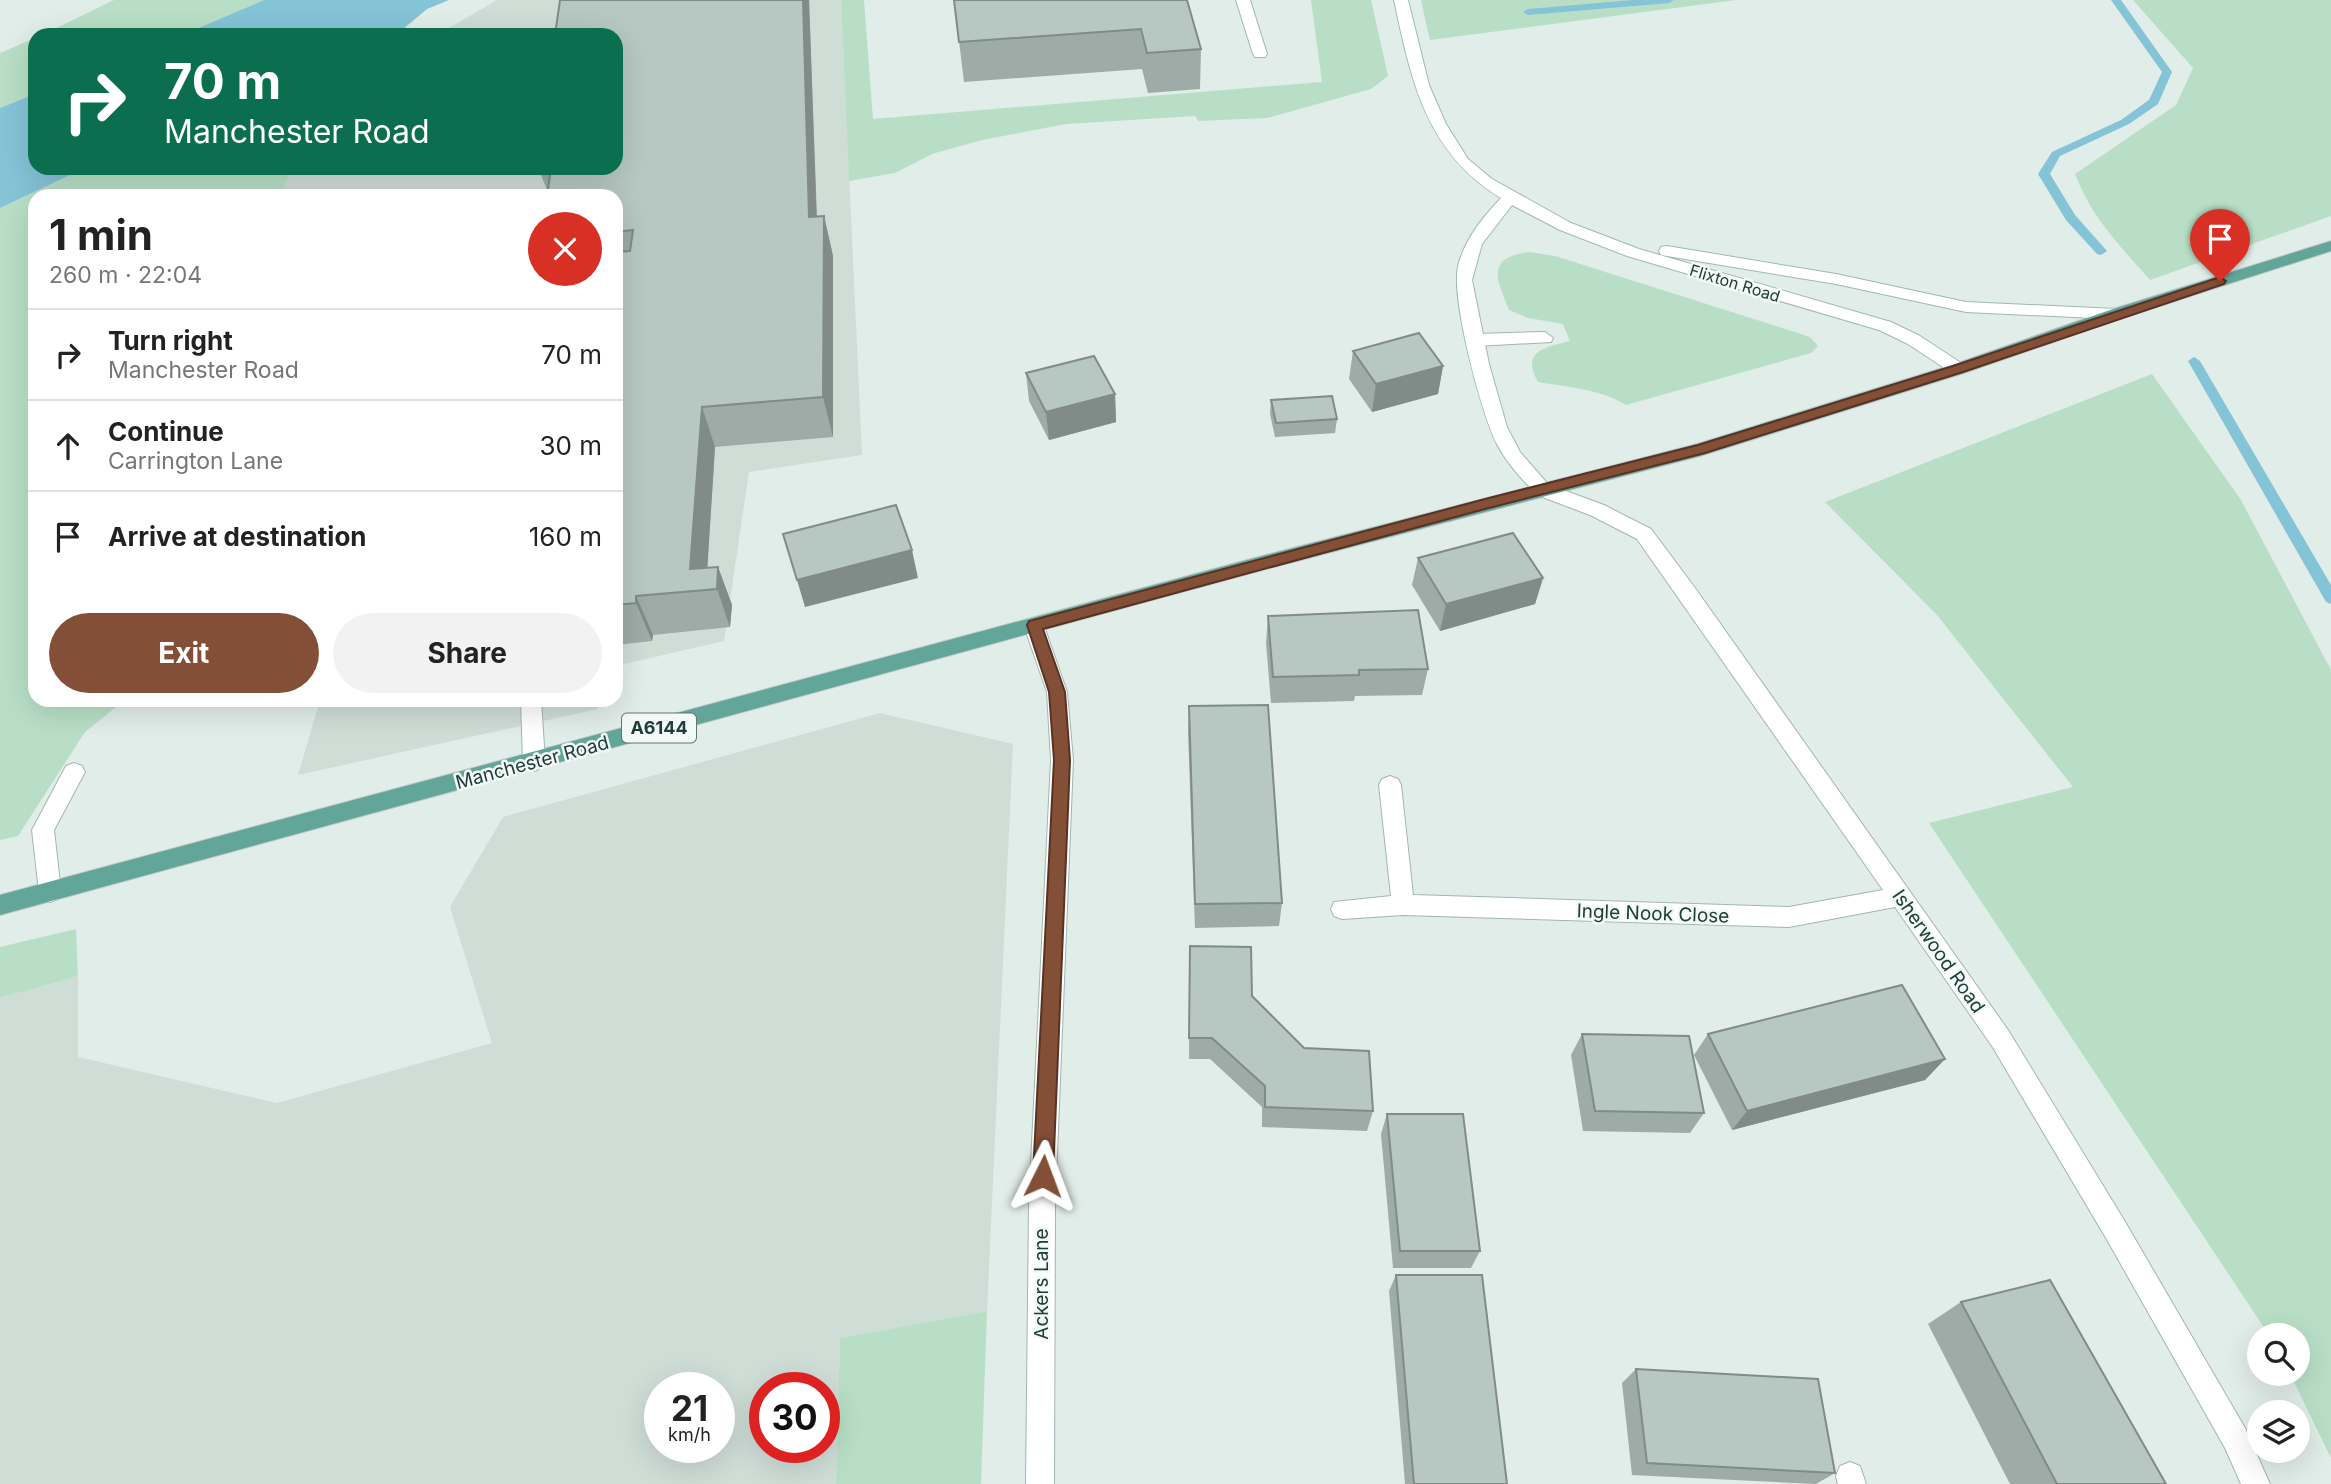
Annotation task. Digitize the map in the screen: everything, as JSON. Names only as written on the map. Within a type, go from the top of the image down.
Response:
[{"type":"main road","name":"A6144","points":[[1544,490],[1700,450],[1958,369],[2116,314],[2331,246]]},
{"type":"main road","name":"Manchester Road","points":[[0,905],[1266,562],[1544,490]]},
{"type":"street","points":[[1243,0],[1260,54]]},
{"type":"street","name":"Flixton Road","points":[[1401,0],[1419,83],[1437,123],[1465,164],[1510,198],[1560,225],[1603,243],[1885,326],[1926,346],[1958,369]]},
{"type":"street","points":[[1510,198],[1482,227],[1467,258],[1464,280],[1496,421],[1506,445],[1544,490]]},
{"type":"street","name":"A6144","points":[[1603,243],[1786,270],[1966,307],[2116,314]]},
{"type":"street","points":[[1476,340],[1545,338]]},
{"type":"street","name":"Isherwood Road","points":[[1544,490],[1597,510],[1644,534],[2000,1038],[2235,1438],[2256,1484]]},
{"type":"street","name":"Ackers Lane","points":[[1034,625],[1057,692],[1062,760],[1042,1204],[1040,1484]]},
{"type":"street","points":[[531,707],[534,762]]},
{"type":"street","points":[[50,892],[43,830],[74,772]]},
{"type":"street","points":[[1390,785],[1403,905]]},
{"type":"street","name":"Ingle Nook Close","points":[[1342,909],[1403,905],[1789,917],[1901,896]]},
{"type":"shaded area","points":[[497,0],[841,0],[862,455],[749,472],[724,641],[623,664],[623,189],[284,189],[289,175],[623,175],[623,28],[449,28]]},
{"type":"shaded area","points":[[318,707],[598,707],[598,709],[298,775]]},
{"type":"shaded area","points":[[880,713],[1013,744],[987,1311],[840,1338],[839,1372],[749,1372],[749,1463],[837,1463],[836,1484],[0,1484],[0,998],[78,976],[78,1057],[277,1103],[492,1043],[450,907],[503,817]]},
{"type":"green space","points":[[114,0],[264,0],[198,28],[56,28]]},
{"type":"green space","points":[[841,0],[864,0],[873,119],[1322,82],[1311,0],[1371,0],[1388,76],[1371,89],[1267,118],[1198,121],[1195,116],[1066,124],[982,140],[932,154],[895,173],[849,181]]},
{"type":"green space","points":[[1421,0],[1736,0],[1430,40]]},
{"type":"green space","points":[[2133,0],[2331,0],[2331,216],[2150,280],[2098,217],[2075,174],[2176,105],[2193,68]]},
{"type":"green space","points":[[28,41],[28,97],[0,108],[0,53]]},
{"type":"green space","points":[[70,175],[289,175],[284,189],[40,189]]},
{"type":"green space","points":[[28,195],[28,707],[116,707],[85,732],[18,836],[0,840],[0,208]]},
{"type":"green space","points":[[1529,252],[1555,256],[1798,333],[1810,337],[1818,346],[1811,353],[1626,405],[1594,392],[1538,382],[1533,372],[1534,357],[1545,348],[1570,341],[1563,324],[1528,318],[1509,310],[1498,279],[1500,265],[1506,259]]},
{"type":"green space","points":[[2152,374],[2241,500],[2331,670],[2331,1458],[2310,1415],[2310,1400],[2303,1400],[2296,1386],[2310,1386],[2310,1323],[2261,1323],[1929,823],[2073,787],[1937,615],[1825,502]]},
{"type":"green space","points":[[76,929],[78,976],[0,998],[0,947]]},
{"type":"green space","points":[[987,1311],[981,1484],[836,1484],[837,1463],[840,1463],[840,1338]]},
{"type":"water","points":[[264,0],[449,0],[427,9],[404,28],[198,28]]},
{"type":"water","points":[[28,97],[28,175],[70,175],[40,189],[28,189],[28,195],[0,208],[0,108]]},
{"type":"building","points":[[560,0],[803,0],[809,217],[824,216],[823,397],[702,407],[690,569],[718,567],[717,589],[636,596],[636,603],[623,604],[623,252],[630,251],[633,230],[623,231],[623,189],[548,189],[550,175],[623,175],[623,28],[556,28]]},
{"type":"building","points":[[954,0],[1187,0],[1201,49],[1147,53],[1141,29],[959,42]]},
{"type":"building","points":[[1419,333],[1443,366],[1376,384],[1353,351]]},
{"type":"building","points":[[1094,356],[1115,394],[1046,412],[1026,373]]},
{"type":"building","points":[[1332,396],[1337,419],[1276,423],[1271,400]]},
{"type":"building","points":[[896,505],[912,550],[797,580],[783,534]]},
{"type":"building","points":[[1513,533],[1543,578],[1446,604],[1418,558]]},
{"type":"building","points":[[1418,610],[1428,669],[1359,670],[1359,675],[1273,677],[1268,616]]},
{"type":"building","points":[[1268,705],[1282,903],[1195,904],[1189,706]]},
{"type":"building","points":[[1190,946],[1251,947],[1252,996],[1304,1048],[1369,1051],[1373,1111],[1265,1107],[1265,1086],[1212,1038],[1189,1038]]},
{"type":"building","points":[[1902,985],[1945,1059],[1747,1111],[1708,1034]]},
{"type":"building","points":[[1582,1034],[1689,1036],[1704,1113],[1595,1111]]},
{"type":"building","points":[[1387,1114],[1463,1114],[1480,1251],[1400,1251]]},
{"type":"building","points":[[1396,1275],[1482,1275],[1507,1484],[1414,1484]]},
{"type":"building","points":[[2050,1280],[2166,1484],[2057,1484],[1961,1302]]},
{"type":"building","points":[[1636,1369],[1818,1379],[1835,1473],[1647,1463]]},
{"type":"waterway","points":[[1528,12],[1669,0]]},
{"type":"waterway","points":[[2101,251],[2070,217],[2044,174],[2056,154],[2125,122],[2154,102],[2167,72],[2116,0]]},
{"type":"waterway","points":[[2194,361],[2331,598]]},
{"type":"route","points":[[1043,1176],[1062,760],[1057,692],[1034,625],[1485,504],[1700,450],[1958,369],[2220,281]]}]
